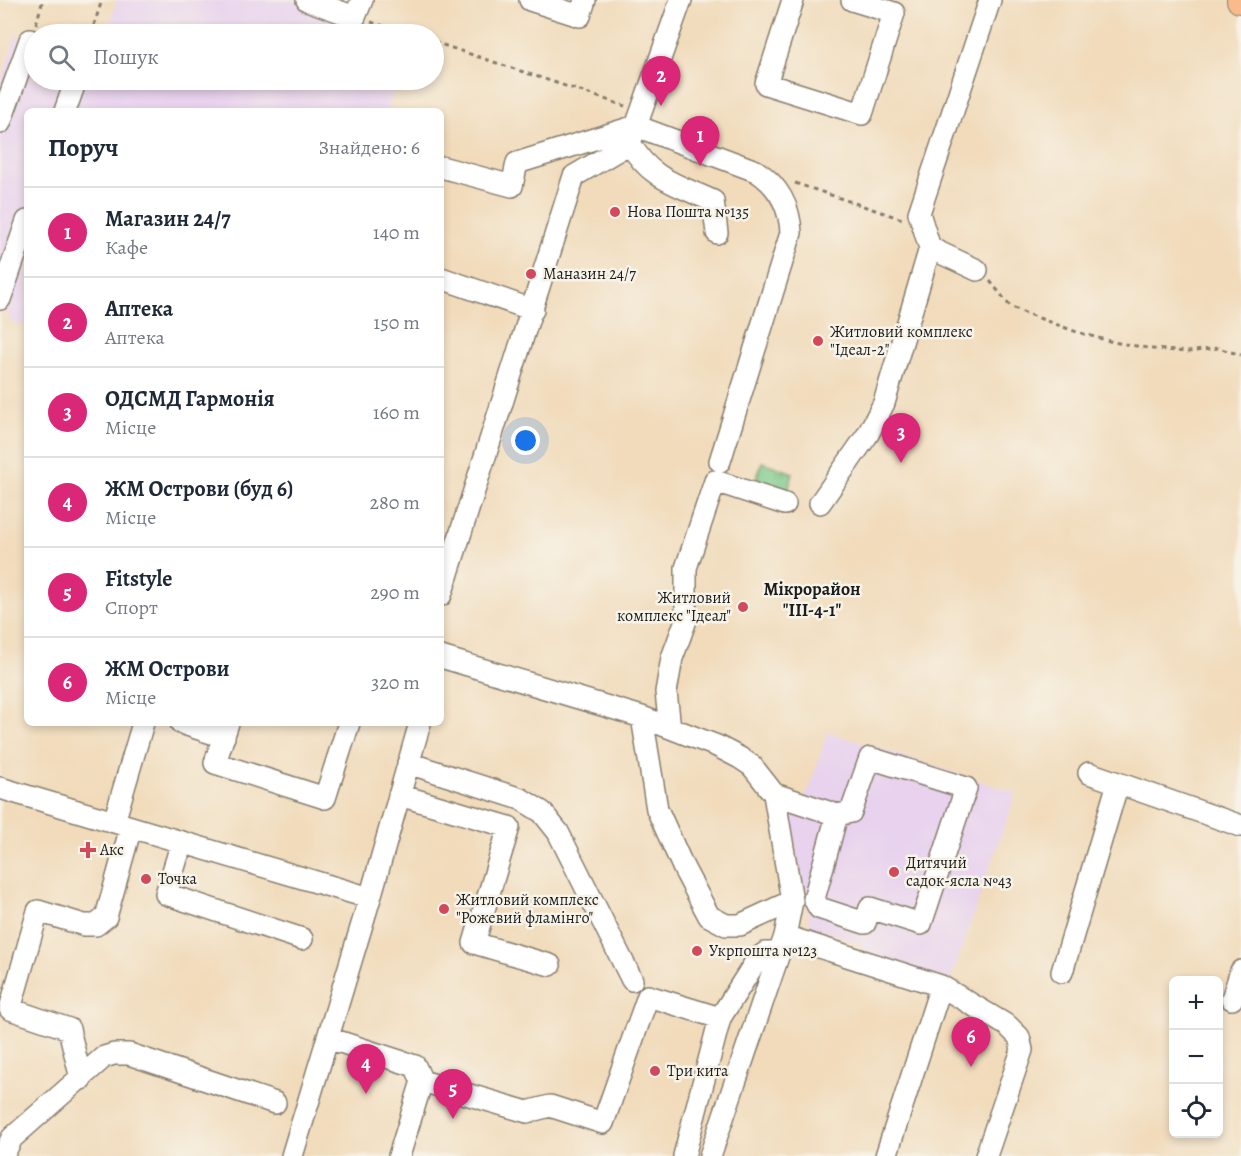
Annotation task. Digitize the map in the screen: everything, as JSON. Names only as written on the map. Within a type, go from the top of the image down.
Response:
[{"type":"lane","points":[[307,0],[359,8]]},
{"type":"lane","points":[[530,0],[580,16],[585,0]]},
{"type":"lane","points":[[681,0],[636,127],[637,155],[650,170],[713,201],[717,233]]},
{"type":"lane","points":[[786,2],[766,84],[862,114],[894,13],[852,0]]},
{"type":"lane","points":[[820,502],[868,434],[884,404],[930,248],[919,213],[990,0]]},
{"type":"lane","points":[[0,123],[24,57]]},
{"type":"lane","points":[[66,108],[72,90]]},
{"type":"lane","points":[[444,586],[574,176],[636,127]]},
{"type":"lane","points":[[444,168],[512,186],[517,163],[636,127],[756,171],[766,177],[786,205],[791,233],[720,461]]},
{"type":"lane","points":[[0,299],[24,230]]},
{"type":"lane","points":[[930,248],[977,270]]},
{"type":"lane","points":[[444,279],[533,310]]},
{"type":"lane","points":[[670,728],[666,692],[672,658],[686,620],[686,568],[715,481],[785,504]]},
{"type":"lane","points":[[444,658],[642,717],[717,746],[752,766],[774,794],[792,901],[782,944],[710,1156]]},
{"type":"lane","points":[[642,717],[657,809],[684,869],[709,916],[726,925],[740,925],[792,901]]},
{"type":"lane","points":[[81,1079],[69,1029],[10,1008],[38,911],[84,925],[96,925],[106,917],[142,726]]},
{"type":"lane","points":[[200,726],[226,730],[215,763],[325,798],[348,726]]},
{"type":"lane","points":[[292,1156],[419,726]]},
{"type":"lane","points":[[774,794],[837,815],[851,812],[870,758],[966,788],[921,924],[870,908],[865,923],[819,908],[814,899],[837,815]]},
{"type":"lane","points":[[408,763],[521,799],[542,812],[558,832],[632,980]]},
{"type":"lane","points":[[1089,772],[1241,826]]},
{"type":"lane","points":[[1062,972],[1118,783]]},
{"type":"lane","points":[[0,788],[370,898]]},
{"type":"lane","points":[[399,795],[509,826],[474,943],[550,965]]},
{"type":"lane","points":[[182,843],[166,894],[302,939]]},
{"type":"lane","points":[[684,1156],[720,1018],[758,958],[782,944],[941,986],[1008,1026],[1018,1037],[1022,1050],[986,1156]]},
{"type":"lane","points":[[1232,999],[1241,971]]},
{"type":"lane","points":[[886,1156],[941,986]]},
{"type":"lane","points":[[422,1081],[527,1112],[550,1106],[603,1123],[648,996],[720,1018]]},
{"type":"lane","points":[[328,1038],[415,1066],[422,1081],[399,1156]]},
{"type":"lane","points":[[3,1156],[12,1138],[104,1057],[114,1054],[129,1054],[275,1103]]},
{"type":"path","points":[[35,24],[43,0]]},
{"type":"path","points":[[94,24],[102,0]]},
{"type":"path","points":[[359,8],[390,24]]},
{"type":"path","points":[[444,46],[636,127]]},
{"type":"path","points":[[789,182],[923,225]]},
{"type":"path","points":[[977,270],[994,285],[1010,306],[1077,332],[1113,342],[1153,349],[1188,352],[1218,348],[1241,355]]},
{"type":"shaded area","points":[[117,0],[349,0],[341,24],[109,24]]},
{"type":"shaded area","points":[[16,35],[24,38],[24,90],[394,90],[389,108],[24,108],[24,326],[9,321],[11,315],[0,309],[0,84]]},
{"type":"shaded area","name":"Дитячий садок-ясла №43","points":[[828,732],[1016,793],[949,984],[861,955],[864,946],[810,925],[791,819],[808,792]]},
{"type":"green space","points":[[762,462],[793,473],[788,491],[756,480]]},
{"type":"place","name":"Аптека","points":[[661,106]]},
{"type":"place","name":"Магазин 24/7","points":[[700,166]]},
{"type":"place","name":"Нова Пошта №135","points":[[615,212]]},
{"type":"place","name":"Маназин 24/7","points":[[531,274]]},
{"type":"place","name":"Житловий комплекс \"Ідеал-2\"","points":[[818,341]]},
{"type":"place","name":"ОДСМД Гармонія","points":[[901,463]]},
{"type":"place","name":"Житловий комплекс \"Ідеал\"","points":[[743,607]]},
{"type":"place","name":"Акс","points":[[88,850]]},
{"type":"place","name":"Дитячий садок-ясла №43","points":[[894,872]]},
{"type":"place","name":"Точка","points":[[146,879]]},
{"type":"place","name":"Житловий комплекс \"Рожевий фламінго\"","points":[[444,909]]},
{"type":"place","name":"Укрпошта №123","points":[[697,951]]},
{"type":"place","name":"ЖМ Острови","points":[[971,1067]]},
{"type":"place","name":"Три кита","points":[[655,1071]]},
{"type":"place","name":"ЖМ Острови (буд 6)","points":[[366,1094]]},
{"type":"place","name":"Fitstyle","points":[[453,1119]]},
{"type":"district","name":"Мікрорайон \"ІІІ-4-1\"","points":[[812,599]]}]
